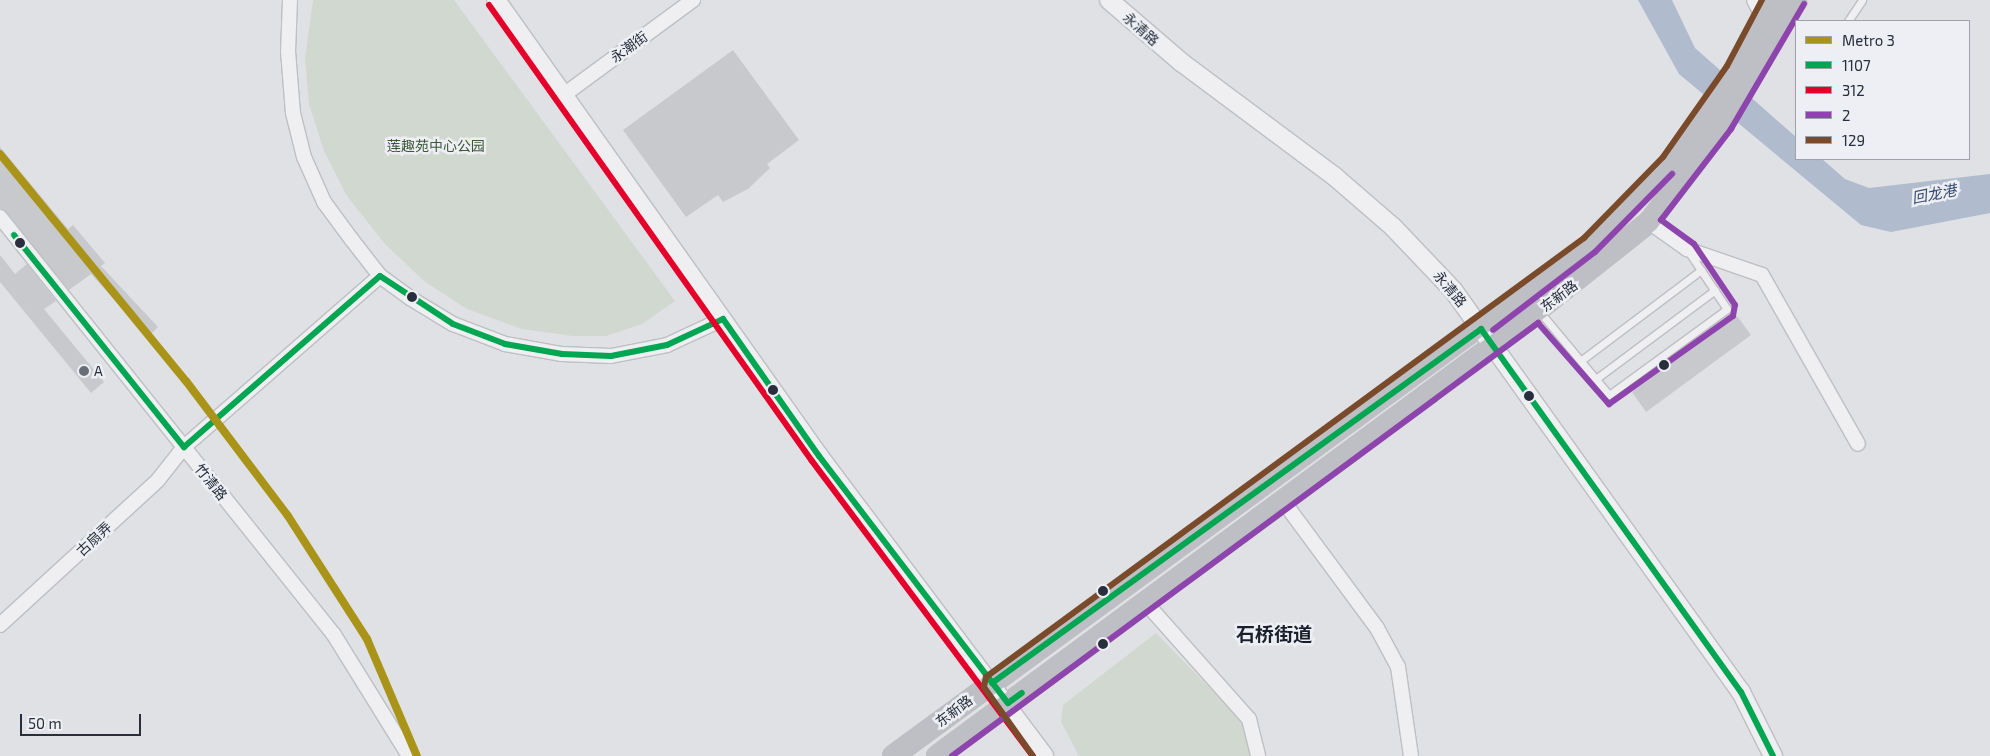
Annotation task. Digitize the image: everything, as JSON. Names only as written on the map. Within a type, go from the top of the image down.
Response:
[{"type":"main road","name":"东新路","points":[[893,756],[992,682],[1481,329],[1590,245],[1632,206],[1707,111],[1734,71],[1772,0]]},
{"type":"main road","name":"东新路","points":[[937,756],[1494,346],[1649,222],[1723,124],[1752,82],[1796,0]]},
{"type":"street","points":[[290,0],[288,51],[292,104],[304,157],[324,202],[380,276],[453,324],[505,344],[562,354],[611,356],[667,345],[723,319]]},
{"type":"street","points":[[496,0],[565,94],[819,456],[992,682],[1044,756]]},
{"type":"street","name":"永潮街","points":[[565,94],[693,0]]},
{"type":"street","name":"永清路","points":[[1109,0],[1181,62],[1254,113],[1394,227],[1453,290],[1741,692],[1773,756]]},
{"type":"street","points":[[1754,0],[1763,18]]},
{"type":"street","name":"竹清路","points":[[0,217],[334,636],[409,756]]},
{"type":"street","points":[[1649,222],[1686,249],[1762,275],[1858,444]]},
{"type":"street","points":[[184,448],[380,276]]},
{"type":"street","name":"古扇弄","points":[[0,626],[158,480],[184,448]]},
{"type":"street","points":[[1283,501],[1377,628],[1398,667],[1411,756]]},
{"type":"street","points":[[1144,602],[1249,719],[1258,756]]},
{"type":"lane","points":[[1849,20],[1862,0]]},
{"type":"lane","points":[[1539,311],[1582,359],[1610,395],[1727,309],[1686,249]]},
{"type":"lane","points":[[1582,359],[1701,270]]},
{"type":"lane","points":[[1597,378],[1714,290]]},
{"type":"green space","name":"莲趣苑中心公园","points":[[313,0],[454,0],[675,301],[642,324],[606,336],[573,336],[522,329],[467,309],[424,281],[385,244],[347,196],[324,151],[309,104],[305,59]]},
{"type":"green space","points":[[1156,633],[1232,711],[1248,732],[1250,756],[1079,756],[1061,722],[1063,705]]},
{"type":"water","name":"回龙港","points":[[1638,0],[1672,0],[1695,48],[1795,136],[1795,160],[1823,160],[1845,179],[1869,188],[1990,174],[1990,213],[1891,232],[1861,225],[1679,74]]},
{"type":"building","points":[[733,50],[799,140],[767,164],[770,168],[748,189],[723,202],[718,195],[686,217],[623,130]]},
{"type":"building","points":[[0,147],[68,229],[73,225],[105,263],[101,266],[158,327],[148,337],[91,274],[69,290],[0,208]]},
{"type":"building","points":[[0,255],[15,274],[27,264],[56,301],[44,309],[104,382],[91,393],[0,282]]},
{"type":"building","points":[[1737,316],[1751,335],[1646,412],[1632,392]]},
{"type":"metro line","name":"3","points":[[0,154],[186,381],[288,516],[367,639],[417,756]]},
{"type":"transit line","name":"129","points":[[1033,756],[984,687],[986,677],[1584,238],[1663,157],[1727,66],[1762,0]]},
{"type":"transit line","name":"2","points":[[952,756],[1538,323],[1609,404],[1733,316],[1735,305],[1694,244],[1661,220],[1731,129],[1804,4]]},
{"type":"transit line","name":"312","points":[[489,5],[812,461],[1033,756]]},
{"type":"transit line","name":"2","points":[[1493,330],[1595,252],[1672,174]]},
{"type":"transit line","name":"1107","points":[[14,235],[184,447]]},
{"type":"transit line","name":"1107","points":[[380,276],[453,324],[505,344],[562,354],[611,356],[667,345],[723,319]]},
{"type":"transit line","name":"1107","points":[[184,447],[380,276]]},
{"type":"transit line","name":"1107","points":[[723,319],[819,456],[1008,703],[1022,693]]},
{"type":"transit line","name":"1107","points":[[992,683],[1481,329],[1741,692],[1773,756]]},
{"type":"place","name":"A","points":[[84,371]]},
{"type":"district","name":"石桥街道","points":[[1274,634]]}]
